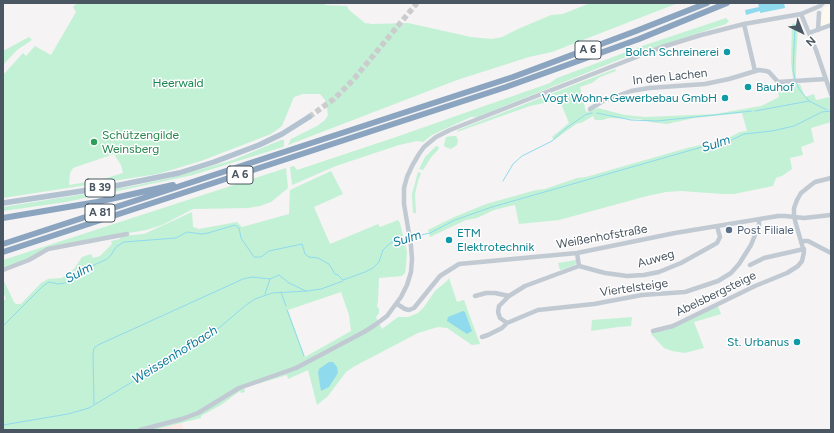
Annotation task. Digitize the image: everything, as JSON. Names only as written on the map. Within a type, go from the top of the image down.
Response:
[{"type":"highway","name":"A 6","points":[[3,218],[102,201],[196,181],[464,94],[545,66],[707,3]]},
{"type":"highway","name":"A 6","points":[[3,252],[466,101],[639,39],[727,3]]},
{"type":"highway","name":"A 81","points":[[3,244],[196,181]]},
{"type":"main road","name":"B 39","points":[[3,203],[115,186],[179,173],[259,145],[310,117]]},
{"type":"street","points":[[814,8],[818,3]]},
{"type":"street","points":[[140,430],[182,419],[198,413],[239,388],[296,368],[375,325],[387,316],[397,304],[407,285],[411,272],[412,259],[404,204],[404,188],[407,177],[415,159],[424,147],[443,133],[630,58],[701,35],[744,24],[801,14],[823,3]]},
{"type":"street","points":[[818,30],[819,12]]},
{"type":"street","points":[[801,14],[816,50],[831,94]]},
{"type":"street","points":[[744,24],[755,71],[766,70],[778,82],[826,80]]},
{"type":"street","points":[[809,32],[831,25]]},
{"type":"street","name":"In den Lachen","points":[[590,109],[631,91],[649,88],[705,84],[729,79],[755,71]]},
{"type":"street","points":[[750,264],[764,258],[804,249],[794,217],[795,206],[801,193],[815,182],[831,178]]},
{"type":"street","name":"Weißenhofstraße","points":[[397,304],[409,310],[414,308],[440,276],[458,264],[577,253],[675,233],[782,216],[804,218],[831,215]]},
{"type":"street","name":"Viertelsteige","points":[[482,337],[502,328],[507,323],[544,308],[594,304],[642,295],[685,292],[718,281],[731,273],[739,264],[753,240],[759,225],[759,220]]},
{"type":"street","name":"Auweg","points":[[579,266],[617,276],[644,275],[659,272],[681,263],[717,243],[720,237],[718,226]]},
{"type":"street","points":[[3,270],[29,260],[48,249],[127,234]]},
{"type":"street","points":[[801,241],[808,241],[831,253]]},
{"type":"street","name":"Abelsbergsteige","points":[[654,331],[672,326],[754,286],[787,273],[800,264],[804,249]]},
{"type":"street","points":[[507,323],[501,320],[498,312],[499,306],[509,296],[525,286],[579,266],[577,253]]},
{"type":"street","points":[[475,296],[495,292],[509,296]]},
{"type":"shaded area","points":[[831,6],[831,24],[821,26],[820,23],[823,10],[825,7]]},
{"type":"shaded area","points":[[182,423],[183,430],[153,430],[176,424]]},
{"type":"green space","name":"Heerwald","points":[[77,3],[324,3],[325,5],[347,6],[349,10],[365,23],[408,23],[471,37],[492,39],[502,37],[551,15],[563,14],[590,3],[678,3],[552,52],[529,57],[457,80],[288,145],[291,139],[317,126],[325,120],[328,115],[327,108],[325,100],[320,94],[303,94],[294,97],[282,126],[271,134],[201,161],[158,174],[3,198],[3,75],[23,53],[26,56],[35,46],[51,55],[76,12],[73,7]],"holes":[[[114,154],[121,165],[123,173],[100,180],[69,185],[70,173],[73,168]]]},
{"type":"green space","points":[[726,18],[729,21],[726,24],[621,59],[477,117],[471,117],[432,135],[423,142],[417,141],[399,145],[336,166],[292,185],[290,167],[294,166],[297,170],[399,136],[550,83],[557,78],[645,45]]},
{"type":"green space","points":[[794,23],[798,26],[796,79],[793,79],[791,62],[792,24]]},
{"type":"green space","points":[[29,37],[32,40],[17,50],[3,65],[3,51]]},
{"type":"green space","points":[[615,69],[616,71],[600,77],[592,83],[580,87],[586,112],[598,108],[625,115],[645,117],[715,114],[761,106],[779,97],[777,86],[800,84],[805,97],[814,94],[816,100],[830,97],[831,122],[811,128],[814,142],[801,147],[803,155],[790,158],[792,169],[776,178],[773,186],[734,194],[681,191],[666,192],[559,220],[519,224],[515,205],[494,210],[477,218],[466,220],[430,237],[428,230],[486,204],[536,190],[545,189],[577,178],[586,177],[687,148],[724,140],[740,132],[747,131],[742,113],[694,118],[667,124],[640,119],[608,118],[603,120],[595,120],[593,116],[576,124],[554,140],[552,137],[569,123],[559,99],[557,99],[530,106],[457,132],[458,130]]},
{"type":"green space","points":[[456,136],[458,140],[457,145],[451,149],[445,147],[446,137]]},
{"type":"green space","points":[[284,140],[283,147],[193,175],[66,202],[3,211],[3,207],[128,187],[170,178],[233,160]]},
{"type":"green space","points":[[436,146],[439,147],[438,150],[423,170],[419,169],[425,157]]},
{"type":"green space","points":[[286,168],[288,188],[271,202],[260,206],[248,208],[193,209],[162,225],[146,230],[53,246],[28,259],[3,269],[3,260]]},
{"type":"green space","points":[[331,171],[343,194],[314,207],[330,244],[378,224],[380,227],[398,220],[400,223],[407,252],[405,273],[402,276],[379,278],[377,306],[379,313],[376,317],[382,329],[398,317],[408,317],[418,313],[435,291],[449,278],[457,302],[464,300],[480,344],[472,345],[447,328],[438,327],[418,333],[346,372],[328,396],[317,405],[308,370],[288,379],[287,375],[244,388],[245,392],[241,393],[240,391],[221,405],[201,416],[201,418],[153,430],[3,430],[3,301],[6,299],[3,292],[3,279],[14,302],[16,304],[21,304],[41,283],[48,279],[62,278],[74,269],[82,257],[91,254],[93,258],[100,256],[112,244],[111,241],[120,239],[121,236],[144,234],[192,212],[193,227],[199,229],[237,222],[242,227],[289,214],[290,190]],"holes":[[[341,292],[349,315],[351,331],[305,357],[288,310]]]},
{"type":"green space","points":[[418,172],[421,173],[415,194],[416,213],[413,213],[412,194]]},
{"type":"green space","points":[[576,260],[575,265],[560,270],[558,263]]},
{"type":"green space","points":[[718,306],[721,314],[694,322],[704,348],[685,353],[672,351],[664,348],[651,334],[652,332],[667,330]]},
{"type":"green space","points":[[632,317],[631,326],[591,331],[592,320]]},
{"type":"water","points":[[758,3],[784,3],[785,8],[760,13],[760,11],[746,15],[745,10],[759,7]]},
{"type":"water","points":[[463,311],[465,312],[472,331],[467,334],[447,321],[448,317]]},
{"type":"water","points":[[329,362],[333,362],[337,367],[338,373],[329,387],[321,391],[318,373],[319,369]]},
{"type":"waterway","points":[[795,26],[793,70],[795,79]]},
{"type":"waterway","points":[[796,82],[799,89],[809,101],[827,110]]},
{"type":"waterway","points":[[755,111],[809,101]]},
{"type":"waterway","points":[[597,113],[631,120],[657,121],[752,111]]},
{"type":"waterway","name":"Sulm","points":[[412,237],[430,233],[455,220],[492,207],[702,147],[727,142],[744,134],[772,131],[794,126],[822,112],[831,111]]},
{"type":"waterway","points":[[503,181],[513,164],[522,156],[552,141],[565,129],[585,115],[592,113]]},
{"type":"waterway","name":"Sulm","points":[[3,326],[43,286],[49,282],[58,284],[65,283],[79,272],[107,259],[116,247],[124,242],[176,238],[187,232],[202,234],[235,225],[239,228],[241,238],[254,257],[261,257],[269,251],[302,244],[305,254],[309,257],[318,258],[329,264],[335,274],[343,280],[373,268],[379,262],[383,250],[388,245],[394,241],[409,238]]},
{"type":"waterway","points":[[94,404],[93,354],[94,348],[98,345],[243,279],[252,277],[270,279],[279,275],[289,283],[306,291]]},
{"type":"waterway","points":[[265,294],[270,279]]},
{"type":"waterway","name":"Weissenhofbach","points":[[3,425],[68,414],[89,408],[213,333],[255,299],[272,293],[321,289],[343,281]]},
{"type":"waterway","points":[[281,292],[286,306]]},
{"type":"waterway","points":[[287,310],[304,356]]},
{"type":"tunnel","points":[[309,117],[334,99],[353,80],[417,3]]},
{"type":"place","name":"Bolch Schreinerei","points":[[727,52]]},
{"type":"place","name":"Bauhof","points":[[748,87]]},
{"type":"place","name":"Vogt Wohn+Gewerbebau GmbH","points":[[725,98]]},
{"type":"place","name":"Schützengilde Weinsberg","points":[[94,142]]},
{"type":"place","name":"Post Filiale","points":[[729,230]]},
{"type":"place","name":"ETM Elektrotechnik","points":[[449,240]]},
{"type":"place","name":"St. Urbanus","points":[[797,342]]}]
